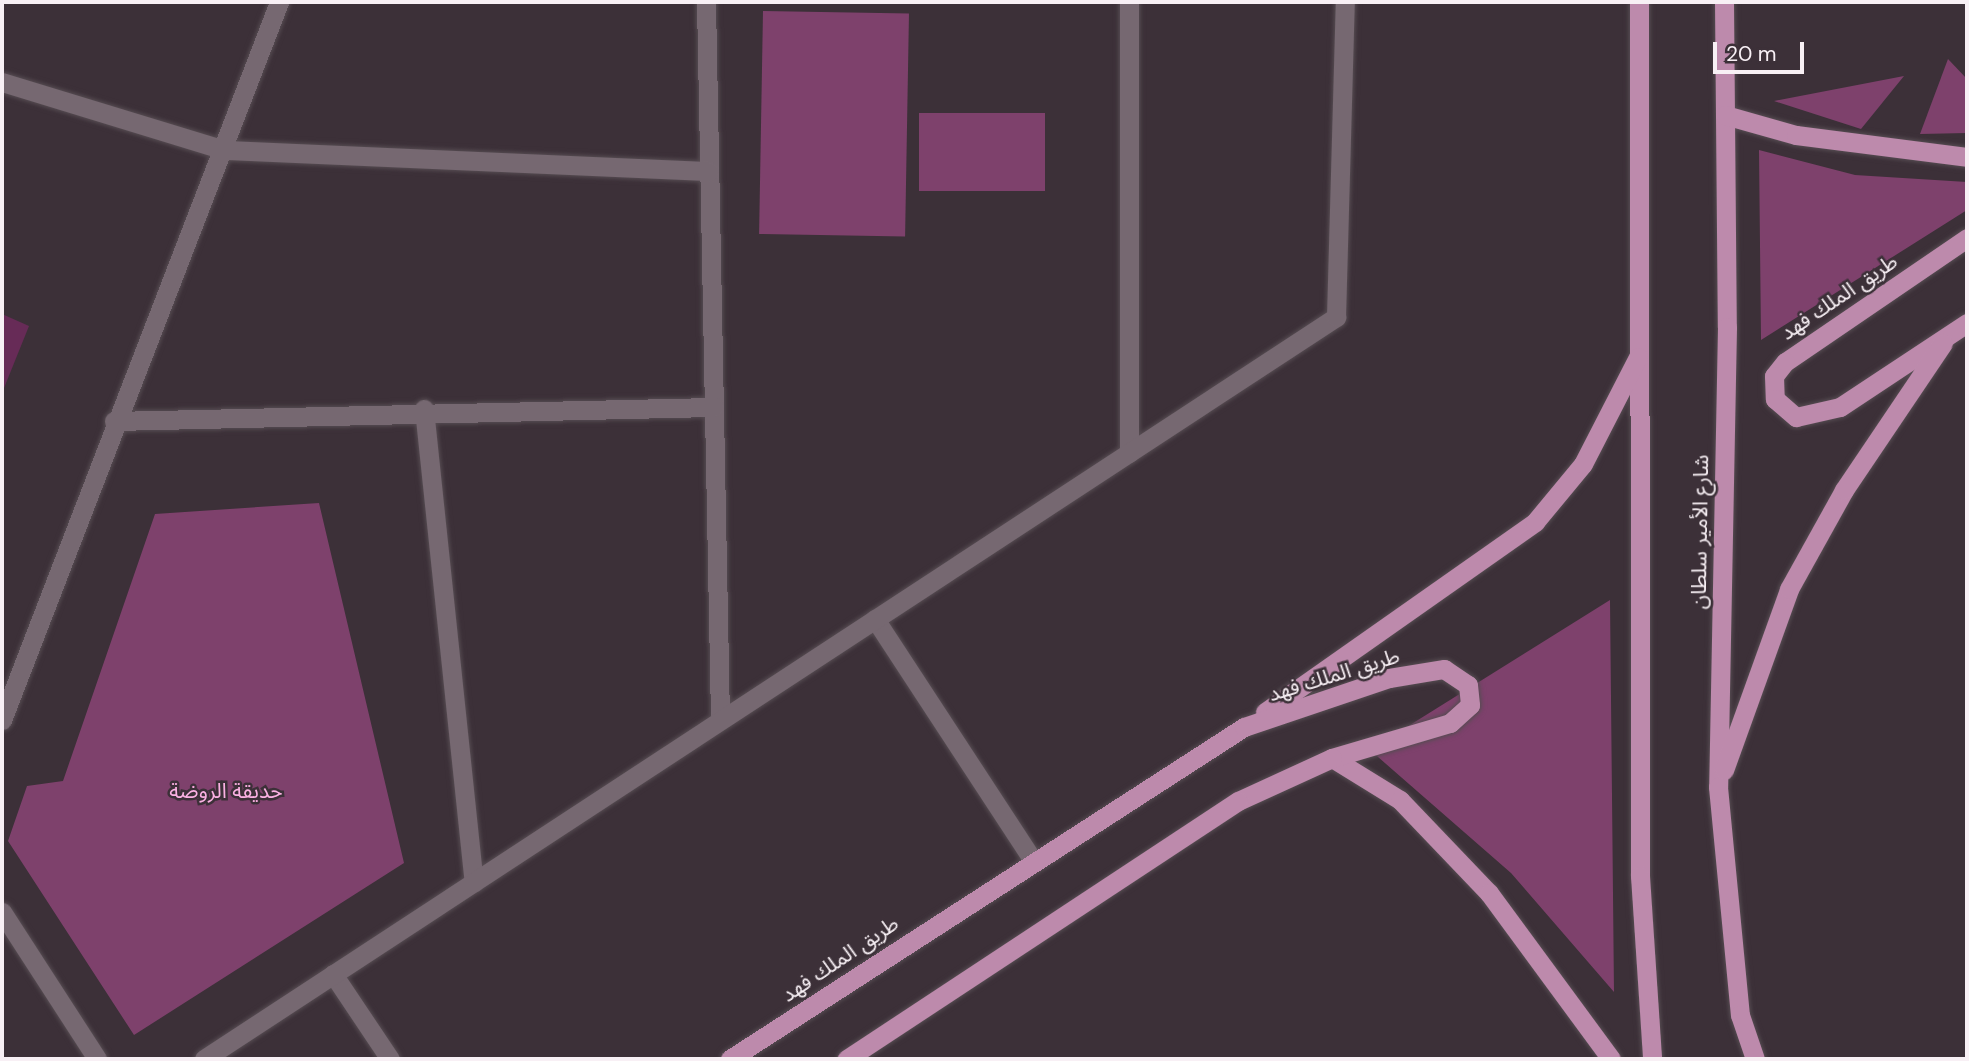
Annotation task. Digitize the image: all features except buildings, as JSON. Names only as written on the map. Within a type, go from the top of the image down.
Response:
[{"type":"main road","points":[[1639,2],[1640,876],[1652,1059]]},
{"type":"main road","name":"شارع الأمير سلطان","points":[[1724,2],[1718,787],[1740,1015],[1755,1059]]},
{"type":"main road","points":[[1725,116],[1796,135],[1967,157]]},
{"type":"main road","name":"طريق الملك فهد","points":[[1967,238],[1784,362],[1771,388],[1782,409],[1810,416],[1840,407],[1943,343],[1967,323]]},
{"type":"main road","points":[[1718,787],[1789,589],[1844,490],[1943,343]]},
{"type":"main road","points":[[1244,727],[1535,522],[1583,464],[1640,354]]},
{"type":"main road","name":"طريق الملك فهد","points":[[730,1059],[1032,859],[1244,727],[1389,678],[1444,668],[1468,685],[1470,705],[1450,723],[1332,758],[1238,801],[846,1059]]},
{"type":"main road","points":[[1332,758],[1400,800],[1489,893],[1611,1059]]},
{"type":"street","points":[[2,720],[114,421],[225,150],[279,2]]},
{"type":"street","points":[[706,2],[720,720]]},
{"type":"street","points":[[1129,2],[1129,453]]},
{"type":"street","points":[[204,1059],[1336,317],[1345,2]]},
{"type":"street","points":[[2,82],[225,150],[709,171]]},
{"type":"street","points":[[114,421],[425,409],[714,407]]},
{"type":"street","points":[[425,409],[474,882]]},
{"type":"street","points":[[875,619],[1032,859]]},
{"type":"street","points":[[2,912],[97,1059]]},
{"type":"street","points":[[333,974],[390,1059]]},
{"type":"green space","points":[[763,11],[909,14],[905,237],[759,234]]},
{"type":"green space","points":[[1948,59],[1967,79],[1967,133],[1920,134]]},
{"type":"green space","points":[[1904,76],[1861,129],[1774,101]]},
{"type":"green space","points":[[919,113],[1045,113],[1045,191],[919,191]]},
{"type":"green space","points":[[1759,150],[1855,175],[1967,182],[1967,210],[1761,340]]},
{"type":"green space","name":"حديقة الروضة","points":[[319,503],[404,863],[134,1035],[8,841],[27,786],[63,781],[155,514]]},
{"type":"green space","points":[[1610,600],[1614,992],[1511,873],[1370,750]]}]
